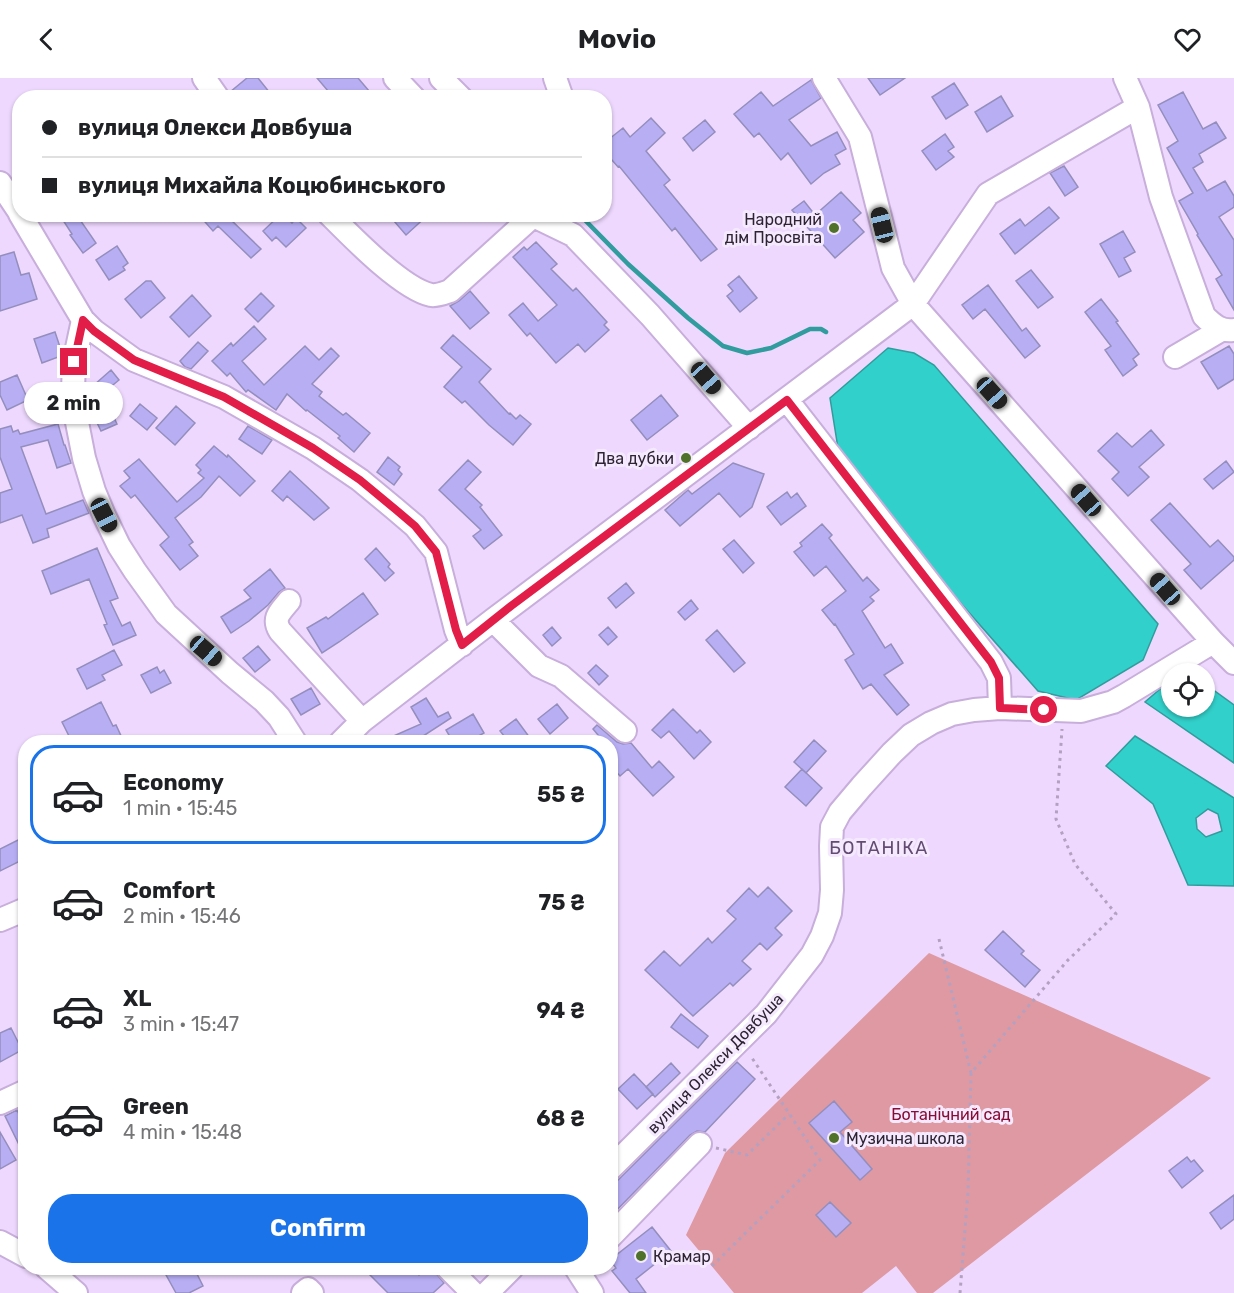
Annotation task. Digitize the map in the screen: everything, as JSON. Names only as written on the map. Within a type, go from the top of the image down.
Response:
[{"type":"street","points":[[395,78],[406,90]]},
{"type":"street","points":[[441,78],[453,90]]},
{"type":"street","points":[[824,78],[861,137],[893,268],[913,304],[1234,663]]},
{"type":"street","points":[[1125,78],[1138,107],[1161,197],[1204,316],[1213,325],[1228,330]]},
{"type":"street","points":[[348,735],[362,721],[493,620],[913,304],[988,194],[1138,107]]},
{"type":"street","points":[[0,183],[12,202]]},
{"type":"street","points":[[25,222],[83,320],[94,331],[134,360],[224,397],[313,448],[360,480],[415,526],[436,552],[462,645]]},
{"type":"street","points":[[338,222],[410,286],[433,296],[450,291],[531,222]]},
{"type":"street","points":[[549,222],[573,235],[650,315],[749,428]]},
{"type":"street","points":[[83,320],[74,362],[74,407],[84,458],[94,491],[119,546],[166,614],[264,701],[279,717],[291,735]]},
{"type":"street","points":[[1176,357],[1228,330]]},
{"type":"street","points":[[787,400],[991,662],[999,678],[1000,708]]},
{"type":"street","points":[[289,601],[277,618],[276,624],[280,631],[362,721]]},
{"type":"street","points":[[493,620],[538,666],[561,676],[625,731]]},
{"type":"street","name":"вулиця Олекси Довбуша","points":[[618,1160],[766,1014],[812,955],[830,913],[832,827],[840,812],[911,735],[952,714],[974,710],[1000,708],[1081,711],[1113,702],[1213,642]]},
{"type":"street","points":[[0,921],[18,913]]},
{"type":"street","points":[[0,1103],[18,1095]]},
{"type":"street","points":[[618,1230],[700,1144]]},
{"type":"street","points":[[0,1242],[18,1252]]},
{"type":"street","points":[[55,1275],[76,1293]]},
{"type":"street","points":[[455,1275],[473,1293]]},
{"type":"street","points":[[487,1293],[505,1275]]},
{"type":"street","points":[[582,1275],[592,1293]]},
{"type":"street","points":[[303,1293],[308,1289],[312,1293]]},
{"type":"path","points":[[971,1073],[1068,960],[1116,914],[1075,864],[1056,819],[1063,711]]},
{"type":"path","points":[[939,939],[971,1073],[968,1191],[960,1293]]},
{"type":"path","points":[[711,1266],[820,1160],[740,1040]]},
{"type":"path","points":[[700,1144],[747,1155],[789,1114]]},
{"type":"green space","name":"Ботанічний сад","points":[[929,953],[1211,1078],[933,1293],[917,1293],[896,1266],[862,1293],[734,1293],[686,1235],[725,1153]]},
{"type":"shaded area","points":[[888,348],[914,353],[934,365],[1158,624],[1143,660],[1076,700],[1038,691],[841,467],[830,398]]},
{"type":"shaded area","points":[[1161,688],[1161,713],[1145,702]]},
{"type":"shaded area","points":[[1215,691],[1234,705],[1234,763],[1167,717],[1215,717]]},
{"type":"shaded area","points":[[1135,736],[1234,798],[1234,886],[1188,885],[1153,804],[1106,766]],"holes":[[[1208,809],[1218,814],[1222,831],[1206,837],[1197,829],[1196,818]]]},
{"type":"building","points":[[247,78],[258,78],[268,90],[232,90]]},
{"type":"building","points":[[317,78],[358,78],[368,90],[327,90]]},
{"type":"building","points":[[868,78],[905,78],[880,95]]},
{"type":"building","points":[[811,80],[821,98],[789,120],[811,146],[837,132],[846,149],[835,155],[840,164],[811,184],[788,153],[781,160],[759,133],[754,137],[734,114],[761,92],[773,106]]},
{"type":"building","points":[[954,83],[968,105],[946,119],[932,97]]},
{"type":"building","points":[[1183,92],[1203,129],[1216,122],[1226,138],[1199,154],[1203,162],[1193,168],[1207,191],[1225,181],[1234,196],[1234,207],[1219,217],[1234,240],[1234,310],[1216,279],[1222,275],[1179,201],[1193,193],[1167,148],[1178,141],[1158,105]]},
{"type":"building","points":[[1001,96],[1013,116],[987,132],[975,112]]},
{"type":"building","points":[[651,118],[665,133],[646,151],[670,180],[664,185],[717,249],[701,261],[675,228],[672,231],[612,160],[612,137],[623,128],[630,137]]},
{"type":"building","points":[[705,120],[715,132],[693,151],[683,138]]},
{"type":"building","points":[[945,134],[954,147],[948,151],[954,157],[936,170],[922,151]]},
{"type":"building","points":[[1064,166],[1078,187],[1065,196],[1050,173]]},
{"type":"building","name":"Народний дім Просвіта","points":[[841,192],[861,213],[853,220],[864,232],[835,258],[792,210],[804,201],[815,215]]},
{"type":"building","points":[[1049,207],[1059,218],[1015,254],[1000,234],[1020,219],[1025,226]]},
{"type":"building","points":[[64,222],[82,222],[96,243],[83,253],[70,235],[72,234]]},
{"type":"building","points":[[205,222],[233,222],[261,249],[251,258],[218,226],[213,231]]},
{"type":"building","points":[[273,222],[300,222],[306,228],[286,247],[276,237],[272,241],[263,231]]},
{"type":"building","points":[[395,222],[420,222],[406,235]]},
{"type":"building","points":[[1123,231],[1135,252],[1124,258],[1131,271],[1119,277],[1100,244]]},
{"type":"building","points":[[536,242],[557,264],[551,269],[573,291],[576,288],[607,322],[604,325],[609,330],[585,352],[578,344],[556,363],[530,333],[527,336],[509,315],[523,303],[538,321],[557,305],[513,257],[524,247],[527,250]]},
{"type":"building","points":[[117,246],[128,263],[123,267],[125,270],[109,280],[96,260]]},
{"type":"building","points":[[14,252],[21,275],[29,273],[37,299],[0,311],[0,256]]},
{"type":"building","points":[[1031,270],[1053,297],[1038,308],[1016,281]]},
{"type":"building","points":[[739,276],[757,298],[740,312],[727,296],[733,291],[728,285]]},
{"type":"building","points":[[146,281],[151,281],[165,298],[141,318],[125,299]]},
{"type":"building","points":[[988,285],[1022,331],[1026,328],[1040,346],[1025,358],[985,309],[973,319],[962,305]]},
{"type":"building","points":[[470,291],[489,313],[470,329],[450,306]]},
{"type":"building","points":[[261,293],[274,306],[258,322],[245,309]]},
{"type":"building","points":[[192,295],[211,316],[189,337],[170,317]]},
{"type":"building","points":[[1101,299],[1139,354],[1133,359],[1137,365],[1123,376],[1105,350],[1111,346],[1085,312]]},
{"type":"building","points":[[254,326],[266,339],[242,361],[264,385],[305,346],[319,360],[331,348],[339,356],[312,384],[322,392],[319,396],[343,415],[346,413],[370,433],[354,452],[338,438],[340,436],[287,394],[276,410],[248,390],[246,392],[230,373],[227,376],[212,361],[231,343],[233,346]]},
{"type":"building","points":[[55,332],[61,356],[42,363],[34,339]]},
{"type":"building","points":[[453,335],[491,369],[479,382],[509,414],[516,419],[520,415],[531,424],[513,445],[465,401],[462,403],[444,387],[462,367],[441,348]]},
{"type":"building","points":[[198,342],[208,351],[191,369],[185,367],[180,361]]},
{"type":"building","points":[[1229,346],[1234,354],[1234,379],[1218,389],[1201,362]]},
{"type":"building","points":[[111,370],[119,380],[102,394],[94,385]]},
{"type":"building","points":[[17,375],[28,400],[7,410],[0,395],[0,382]]},
{"type":"building","points":[[661,395],[678,416],[647,440],[631,420]]},
{"type":"building","points":[[107,402],[117,424],[101,431],[91,410]]},
{"type":"building","points":[[140,404],[157,418],[147,430],[130,416]]},
{"type":"building","points":[[176,406],[195,423],[175,445],[156,428]]},
{"type":"building","points":[[58,424],[71,463],[57,468],[48,440],[21,447],[46,514],[83,500],[89,513],[47,529],[49,537],[33,543],[22,515],[0,523],[0,493],[12,489],[0,457],[0,429],[11,426],[13,432],[18,430],[20,434]]},
{"type":"building","points":[[248,426],[272,440],[262,454],[239,439]]},
{"type":"building","points":[[1151,430],[1164,445],[1139,467],[1149,477],[1128,496],[1112,479],[1119,472],[1098,451],[1117,433],[1132,447]]},
{"type":"building","points":[[214,446],[227,457],[228,455],[255,481],[240,496],[219,476],[201,497],[175,518],[193,542],[189,545],[198,556],[180,570],[160,545],[169,537],[135,495],[131,498],[120,486],[130,478],[124,471],[139,459],[177,502],[204,478],[198,473],[201,470],[196,465]]},
{"type":"building","points":[[388,457],[400,467],[398,470],[402,474],[394,485],[377,472]]},
{"type":"building","points":[[468,460],[481,472],[465,489],[482,505],[480,507],[502,535],[484,549],[473,536],[481,530],[439,490]]},
{"type":"building","points":[[1226,461],[1234,472],[1213,489],[1204,479]]},
{"type":"building","points":[[733,463],[764,474],[752,507],[740,517],[719,493],[680,526],[665,510],[688,490],[692,494]]},
{"type":"building","points":[[290,471],[329,508],[314,520],[287,496],[283,501],[272,491]]},
{"type":"building","points":[[787,492],[791,498],[797,493],[806,506],[781,525],[767,507]]},
{"type":"building","points":[[1170,503],[1210,547],[1218,540],[1234,557],[1234,560],[1201,589],[1184,570],[1191,564],[1151,520]]},
{"type":"building","points":[[822,524],[832,535],[829,538],[863,581],[867,577],[879,590],[870,597],[874,601],[862,611],[885,648],[891,644],[903,663],[884,675],[909,705],[897,715],[871,684],[863,689],[845,660],[854,654],[835,624],[822,610],[846,591],[826,566],[814,576],[794,552],[802,546],[800,543]]},
{"type":"building","points":[[734,540],[754,563],[743,573],[723,549]]},
{"type":"building","points":[[97,548],[118,598],[110,601],[122,626],[130,622],[136,635],[113,645],[89,579],[51,594],[42,571]]},
{"type":"building","points":[[376,548],[390,564],[388,567],[394,573],[385,581],[365,559]]},
{"type":"building","points":[[270,569],[285,588],[249,621],[231,633],[221,617],[251,598],[244,590]]},
{"type":"building","points":[[626,583],[634,593],[616,608],[608,598]]},
{"type":"building","points":[[363,593],[378,614],[322,653],[307,628],[326,617],[328,619]]},
{"type":"building","points":[[691,600],[698,609],[685,620],[678,612]]},
{"type":"building","points":[[552,627],[561,638],[552,646],[543,635]]},
{"type":"building","points":[[608,627],[617,637],[608,645],[599,635]]},
{"type":"building","points":[[717,630],[745,663],[734,672],[706,640]]},
{"type":"building","points":[[258,646],[270,660],[255,672],[243,658]]},
{"type":"building","points":[[114,650],[122,665],[102,675],[105,680],[87,689],[77,669]]},
{"type":"building","points":[[596,665],[608,676],[599,685],[588,673]]},
{"type":"building","points":[[157,667],[160,673],[164,670],[171,683],[151,693],[141,675]]},
{"type":"building","points":[[311,688],[320,704],[301,715],[291,699]]},
{"type":"building","points":[[426,698],[438,717],[448,712],[451,718],[425,735],[396,735],[421,724],[411,707]]},
{"type":"building","points":[[101,702],[113,726],[116,725],[121,735],[68,735],[62,722]]},
{"type":"building","points":[[557,704],[568,718],[550,734],[538,719]]},
{"type":"building","points":[[673,709],[697,733],[700,730],[711,742],[694,759],[669,731],[661,738],[652,730]]},
{"type":"building","points":[[473,714],[484,733],[449,735],[446,730]]},
{"type":"building","points":[[516,719],[528,735],[503,735],[500,731]]},
{"type":"building","points":[[597,725],[609,735],[598,735],[593,729]]},
{"type":"building","points":[[814,740],[826,751],[806,773],[794,762]]},
{"type":"building","points":[[618,742],[631,743],[652,768],[659,761],[674,777],[653,796],[628,769],[620,776],[618,774]]},
{"type":"building","points":[[802,769],[822,788],[806,806],[785,787]]},
{"type":"building","points":[[18,840],[18,862],[0,871],[0,849]]},
{"type":"building","points":[[768,887],[792,911],[775,928],[782,935],[767,950],[760,943],[742,961],[751,969],[733,986],[730,983],[693,1016],[645,970],[664,951],[680,966],[708,938],[712,943],[736,919],[727,911],[749,888],[758,897]]},
{"type":"building","points":[[1003,931],[1024,951],[1021,954],[1040,970],[1025,987],[985,950]]},
{"type":"building","points":[[681,1014],[708,1036],[698,1048],[671,1027]]},
{"type":"building","points":[[11,1028],[18,1042],[18,1052],[0,1062],[0,1033]]},
{"type":"building","points":[[737,1062],[755,1079],[705,1132],[697,1131],[690,1135],[618,1209],[618,1180]]},
{"type":"building","points":[[671,1063],[680,1073],[655,1097],[646,1087]]},
{"type":"building","points":[[634,1074],[653,1094],[637,1109],[618,1089]]},
{"type":"building","name":"Музична школа","points":[[834,1101],[852,1122],[840,1132],[872,1169],[860,1180],[809,1123]]},
{"type":"building","points":[[17,1110],[18,1143],[5,1116]]},
{"type":"building","points":[[0,1132],[16,1160],[0,1169]]},
{"type":"building","points":[[1187,1157],[1191,1162],[1194,1160],[1203,1171],[1182,1188],[1169,1171]]},
{"type":"building","points":[[1234,1195],[1234,1219],[1221,1229],[1210,1213]]},
{"type":"building","points":[[830,1202],[851,1223],[836,1237],[816,1215]]},
{"type":"building","name":"Крамар","points":[[652,1227],[671,1251],[636,1279],[646,1293],[630,1293],[615,1275],[618,1275],[618,1254]]},
{"type":"building","points":[[166,1275],[198,1275],[203,1286],[189,1293],[176,1293]]},
{"type":"building","points":[[370,1275],[437,1275],[444,1283],[433,1293],[388,1293]]},
{"type":"waterway","points":[[587,222],[628,264],[723,346],[747,353],[771,348],[810,329],[821,329],[826,332]]},
{"type":"place","name":"Народний дім Просвіта","points":[[834,228]]},
{"type":"place","name":"Два дубки","points":[[686,458]]},
{"type":"place","name":"Музична школа","points":[[834,1138]]},
{"type":"place","name":"Крамар","points":[[641,1256]]},
{"type":"district","name":"БОТАНІКА","points":[[879,848]]},
{"type":"route","points":[[74,362],[83,320],[94,331],[134,360],[224,397],[327,456],[360,480],[415,526],[436,552],[462,645],[787,400],[991,662],[999,678],[1000,708],[1044,710]]}]
